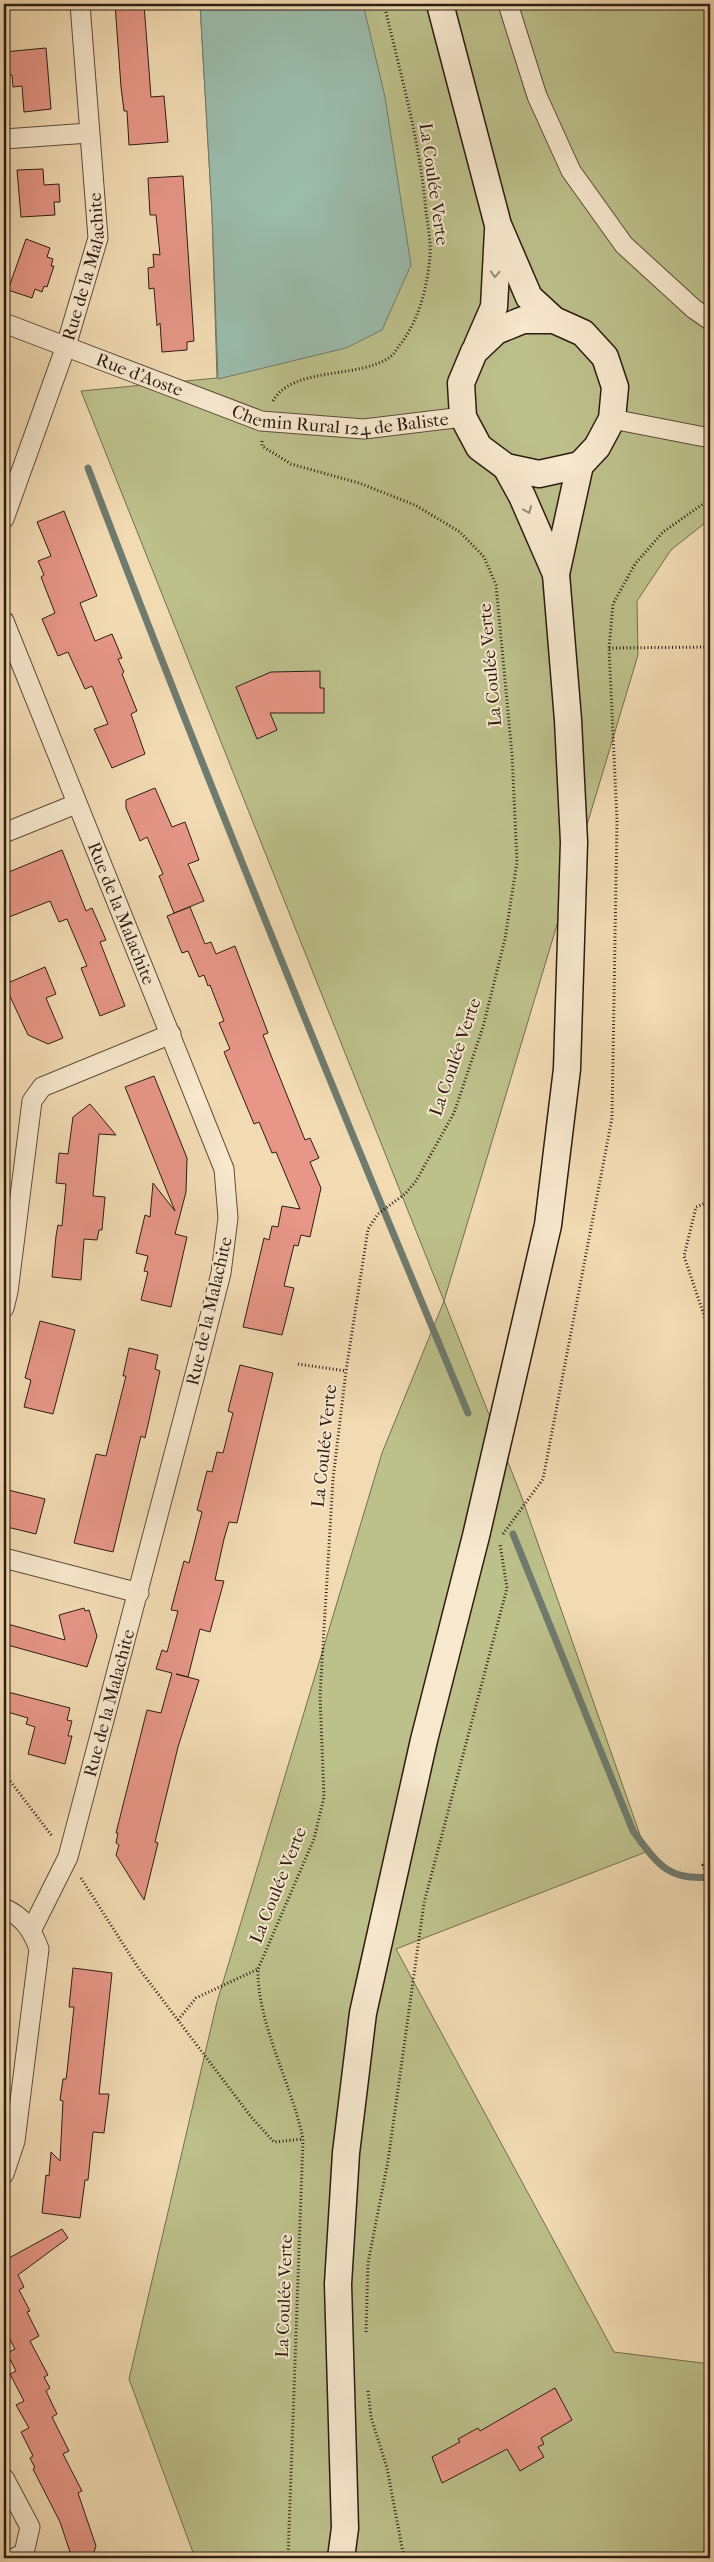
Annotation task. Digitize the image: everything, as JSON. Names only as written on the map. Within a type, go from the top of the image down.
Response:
[{"type":"main road","points":[[341,2558],[345,2528],[338,2284],[346,2153],[363,2014],[424,1740],[476,1536],[548,1225],[567,1069],[574,842],[568,720],[556,574],[580,465],[597,447],[612,419],[615,387],[605,357],[583,333],[554,320],[529,297],[498,225],[440,4]]},
{"type":"main road","points":[[498,225],[494,307],[461,383],[463,417],[479,447],[506,467],[539,474],[580,465]]},
{"type":"main road","points":[[474,352],[496,331],[524,320],[554,320]]},
{"type":"main road","points":[[506,467],[522,496],[556,574]]},
{"type":"main road","points":[[345,2528],[353,2558]]},
{"type":"street","name":"Rue de la Malachite","points":[[4,519],[66,346],[98,238],[80,4]]},
{"type":"street","points":[[508,4],[537,96],[570,171],[624,245],[694,309],[710,320]]},
{"type":"street","points":[[4,139],[89,133]]},
{"type":"street","name":"Rue d'Aoste","points":[[4,323],[218,404]]},
{"type":"street","name":"Chemin Rural 124 de Baliste","points":[[218,404],[262,421],[364,429],[463,417]]},
{"type":"street","points":[[612,419],[710,438]]},
{"type":"street","name":"Rue de la Malachite","points":[[4,620],[76,804],[172,1034],[224,1169],[228,1218],[221,1273],[68,1857],[32,1929]]},
{"type":"street","points":[[4,833],[76,804]]},
{"type":"street","points":[[5,1297],[32,1101],[42,1087],[172,1034]]},
{"type":"street","points":[[4,1558],[138,1593]]},
{"type":"street","points":[[4,1908],[15,1913],[32,1929],[39,1949],[15,2141],[4,2174]]},
{"type":"street","points":[[4,2478],[30,2527],[24,2553],[15,2558]]},
{"type":"path","name":"La Coulée Verte","points":[[288,2558],[303,2139],[297,2110],[258,1992],[258,1970],[314,1840],[324,1797],[320,1696],[322,1634],[333,1479],[346,1371],[368,1229],[378,1214],[405,1194],[416,1180],[454,1113],[483,1027],[505,939],[517,862],[512,754],[496,585],[484,558],[460,532],[415,505],[359,484],[291,464],[262,446],[262,421],[278,391],[299,380],[360,367],[390,357],[410,331],[424,298],[430,255],[424,184],[410,111],[384,4]]},
{"type":"path","points":[[366,2338],[368,2263],[388,2161],[424,1903],[507,1588],[500,1539],[543,1479],[612,1118],[617,820],[609,648],[613,604],[635,564],[663,532],[710,499]]},
{"type":"path","points":[[609,648],[710,647]]},
{"type":"path","points":[[710,1201],[696,1207],[684,1256],[710,1333]]},
{"type":"path","points":[[298,1364],[346,1371]]},
{"type":"path","points":[[4,1773],[68,1857],[137,1966],[252,2118],[274,2142],[303,2139]]},
{"type":"path","points":[[710,1863],[703,1865],[710,1885]]},
{"type":"path","points":[[178,2021],[196,1998],[258,1970]]},
{"type":"path","points":[[367,2383],[371,2417],[388,2468],[404,2558]]},
{"type":"green space","points":[[200,4],[710,4],[710,519],[671,550],[637,601],[638,655],[444,1301],[81,391],[217,378],[212,213]]},
{"type":"green space","points":[[444,1301],[521,1495],[646,1852],[396,1949],[614,2352],[710,2364],[710,2558],[195,2558],[129,2379],[217,2002],[382,1453]]},
{"type":"shaded area","points":[[200,4],[363,4],[385,97],[411,265],[382,330],[346,348],[218,379],[212,213]]},
{"type":"building","points":[[115,4],[144,4],[151,97],[164,96],[168,142],[129,145],[127,111],[124,111],[121,87]]},
{"type":"building","points":[[46,48],[51,109],[24,112],[22,86],[13,87],[12,75],[4,76],[4,52]]},
{"type":"building","points":[[43,169],[44,185],[59,184],[60,202],[54,202],[55,215],[21,217],[17,170]]},
{"type":"building","points":[[183,176],[194,341],[187,342],[187,350],[162,352],[160,323],[157,326],[154,288],[149,289],[148,268],[154,267],[153,254],[160,255],[156,215],[150,215],[148,178]]},
{"type":"building","points":[[26,239],[50,248],[47,257],[53,259],[51,266],[54,266],[47,287],[44,286],[42,292],[35,289],[32,298],[8,290]]},
{"type":"building","points":[[64,511],[97,596],[80,603],[95,641],[112,634],[122,658],[118,659],[124,672],[122,674],[137,711],[131,714],[145,754],[112,768],[94,729],[108,724],[92,686],[85,689],[68,652],[58,656],[42,619],[55,613],[41,577],[44,575],[38,561],[51,556],[37,522]]},
{"type":"building","points":[[320,671],[320,688],[324,688],[324,713],[270,713],[277,730],[257,739],[236,687],[271,672]]},
{"type":"building","points":[[155,788],[172,827],[185,822],[199,860],[188,864],[204,901],[174,913],[159,876],[163,874],[147,837],[140,841],[126,808],[126,800]]},
{"type":"building","points":[[62,850],[86,911],[92,908],[106,940],[100,942],[125,1006],[100,1016],[81,968],[87,966],[67,919],[59,922],[50,901],[4,919],[4,874]]},
{"type":"building","points":[[190,907],[205,944],[211,942],[216,954],[235,946],[268,1033],[263,1035],[274,1063],[305,1140],[310,1138],[319,1158],[310,1162],[321,1188],[310,1237],[301,1235],[298,1246],[294,1245],[284,1286],[294,1288],[282,1335],[243,1327],[264,1238],[269,1240],[272,1226],[278,1227],[282,1206],[300,1209],[276,1152],[272,1153],[259,1122],[254,1124],[224,1052],[230,1049],[219,1023],[224,1021],[210,985],[208,986],[204,975],[199,977],[188,951],[182,953],[167,916]]},
{"type":"building","points":[[45,967],[56,994],[46,998],[63,1038],[48,1044],[28,1035],[7,990],[10,982]]},
{"type":"building","points":[[154,1076],[187,1158],[186,1192],[175,1234],[187,1237],[171,1307],[141,1300],[148,1272],[144,1271],[148,1256],[136,1253],[145,1215],[150,1217],[153,1183],[175,1211],[125,1087]]},
{"type":"building","points":[[90,1104],[116,1135],[99,1134],[93,1196],[105,1197],[102,1230],[99,1230],[97,1240],[84,1239],[81,1280],[52,1277],[58,1225],[62,1226],[66,1184],[56,1183],[59,1153],[68,1154],[73,1117]]},
{"type":"building","points":[[40,1321],[75,1330],[53,1414],[24,1407],[31,1380],[25,1378]]},
{"type":"building","points":[[129,1348],[158,1355],[155,1369],[160,1371],[145,1438],[141,1436],[113,1552],[74,1543],[96,1454],[106,1456],[126,1376],[123,1376]]},
{"type":"building","points":[[240,1365],[273,1373],[237,1523],[229,1522],[224,1539],[215,1580],[224,1581],[210,1632],[200,1629],[188,1677],[176,1674],[199,1680],[178,1747],[155,1842],[158,1843],[144,1900],[116,1855],[119,1845],[116,1843],[118,1833],[116,1833],[147,1710],[161,1713],[172,1673],[156,1669],[162,1650],[167,1652],[178,1611],[171,1610],[184,1561],[189,1563],[202,1512],[197,1510],[207,1471],[212,1472],[217,1452],[223,1453],[233,1413],[228,1411]]},
{"type":"building","points":[[4,1489],[45,1499],[36,1534],[7,1527],[4,1522]]},
{"type":"building","points":[[84,1608],[85,1611],[89,1610],[97,1636],[87,1667],[4,1644],[4,1623],[65,1640],[59,1615]]},
{"type":"building","points":[[4,1691],[70,1708],[67,1720],[72,1721],[68,1736],[72,1736],[65,1764],[28,1754],[35,1727],[26,1724],[28,1718],[4,1711]]},
{"type":"building","points":[[73,1968],[112,1973],[99,2094],[109,2094],[104,2133],[93,2132],[88,2180],[85,2180],[80,2218],[42,2213],[46,2175],[49,2176],[51,2152],[60,2161],[63,2101],[60,2100],[63,2079],[66,2079],[74,2007],[69,2007]]},
{"type":"building","points":[[62,2229],[68,2238],[18,2275],[24,2287],[19,2290],[30,2311],[27,2312],[39,2336],[30,2341],[48,2375],[44,2377],[50,2388],[46,2391],[57,2414],[52,2417],[69,2451],[63,2454],[82,2491],[78,2493],[96,2546],[92,2558],[72,2558],[60,2522],[33,2469],[35,2468],[30,2458],[33,2456],[21,2432],[29,2428],[16,2405],[24,2401],[10,2374],[16,2371],[7,2353],[15,2349],[4,2328],[4,2248],[9,2258]]},
{"type":"building","points":[[555,2388],[572,2420],[541,2438],[544,2444],[538,2447],[544,2457],[520,2471],[507,2449],[442,2483],[432,2457],[460,2442],[458,2439],[478,2428],[480,2431]]},
{"type":"waterway","points":[[88,468],[133,587],[274,942],[468,1413]]},
{"type":"waterway","points":[[513,1534],[633,1831],[664,1868],[683,1876],[710,1877]]}]
